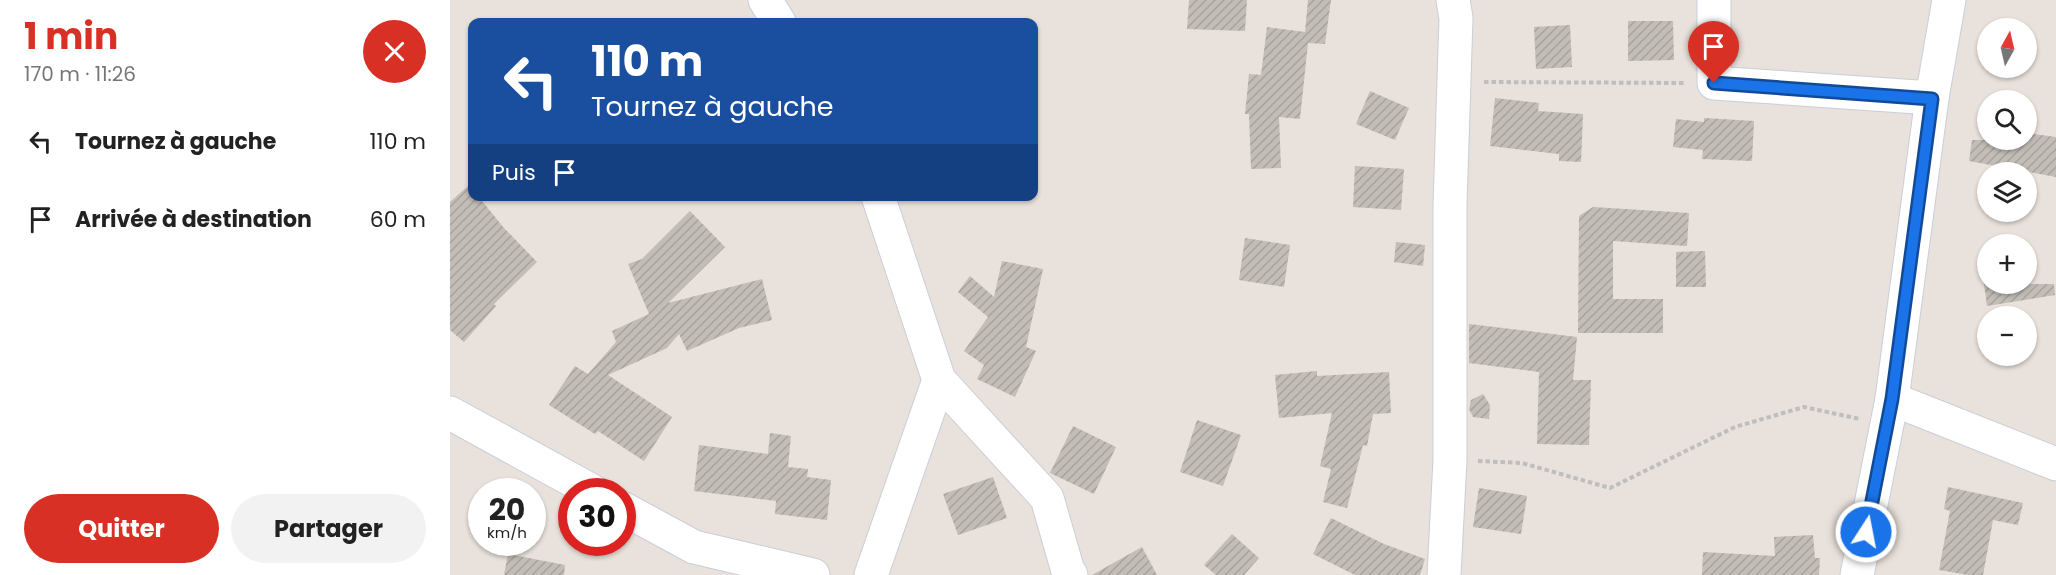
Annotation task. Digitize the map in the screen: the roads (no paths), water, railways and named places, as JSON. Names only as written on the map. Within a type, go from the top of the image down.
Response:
[{"type":"street","points":[[765,0],[776,18]]},
{"type":"street","points":[[1444,575],[1450,460],[1450,205],[1456,18],[1453,0]]},
{"type":"street","points":[[1714,0],[1714,83],[1932,99]]},
{"type":"street","points":[[1857,575],[1889,412],[1932,99],[1949,0]]},
{"type":"street","points":[[880,201],[939,380],[1047,498],[1062,574]]},
{"type":"street","points":[[871,575],[939,380]]},
{"type":"street","points":[[1889,412],[2056,464]]},
{"type":"street","points":[[450,413],[568,478]]},
{"type":"street","points":[[636,515],[694,547],[813,575]]}]
